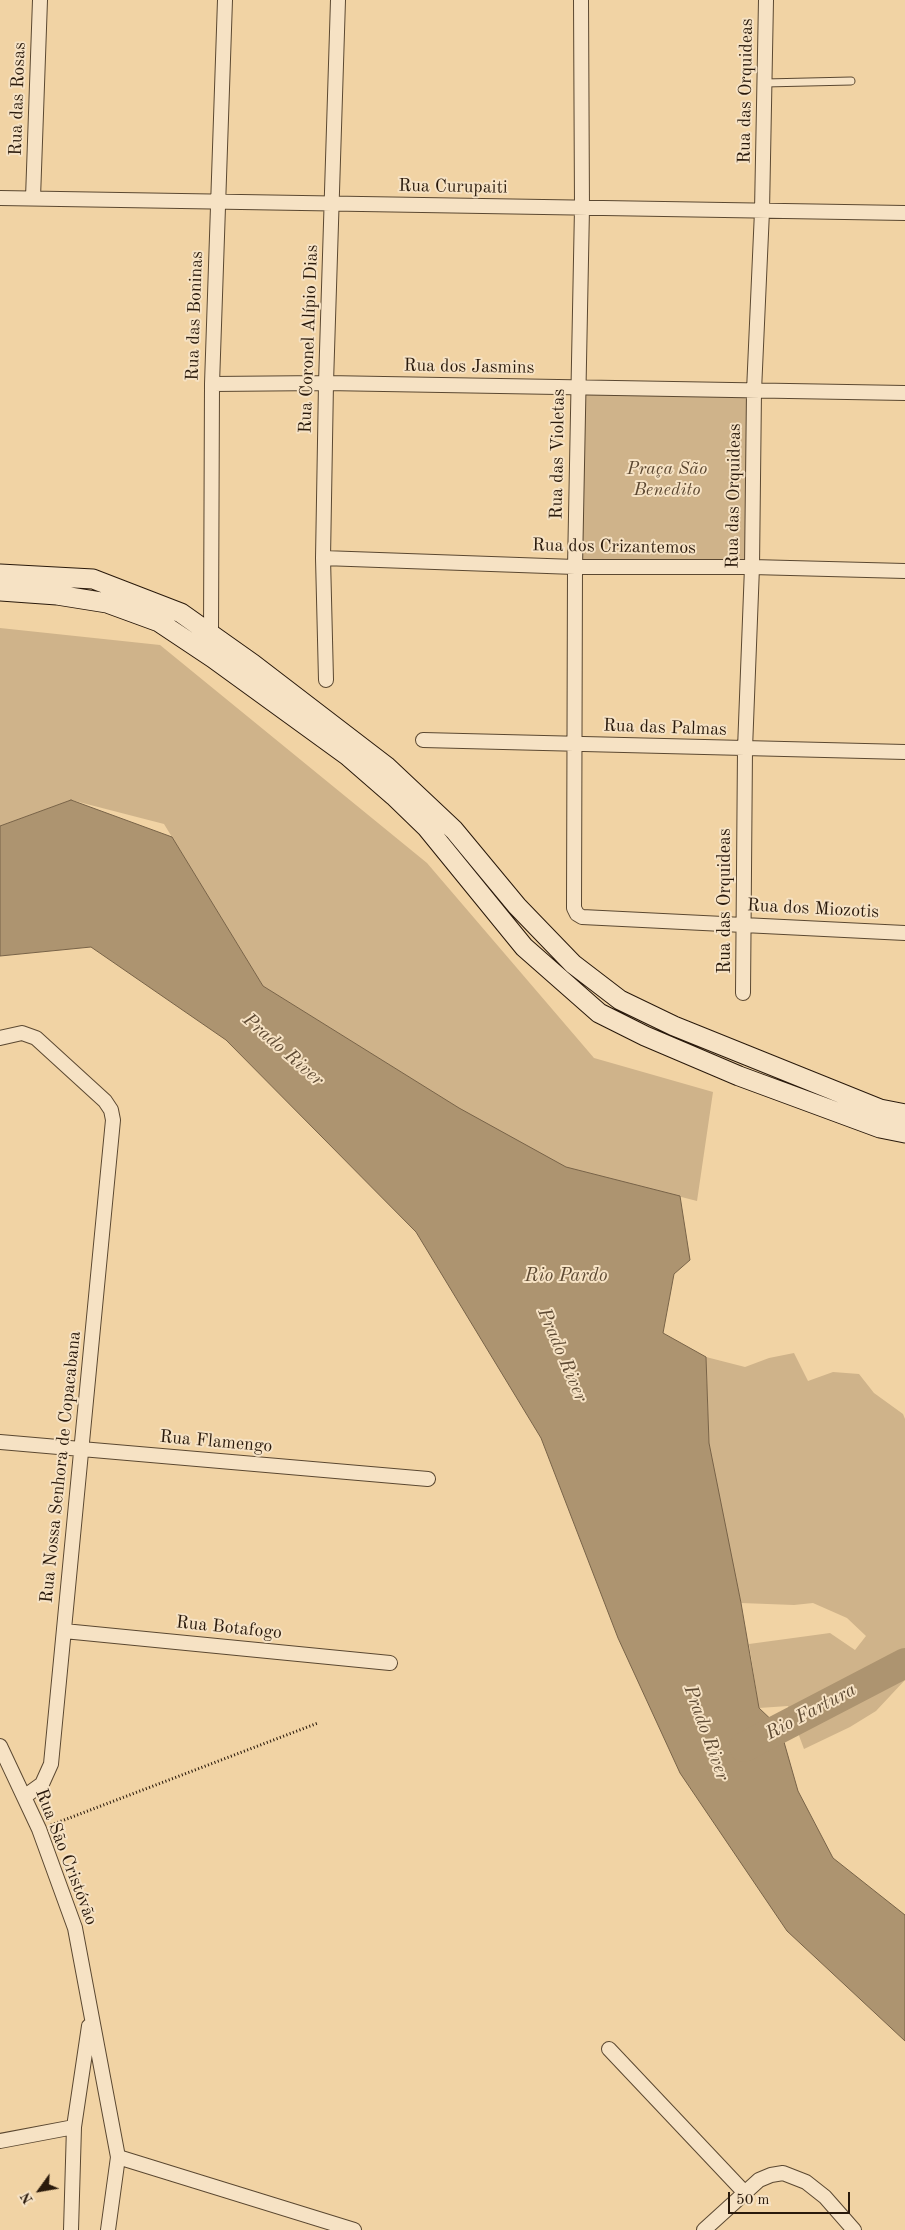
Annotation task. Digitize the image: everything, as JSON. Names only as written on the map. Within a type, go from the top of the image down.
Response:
[{"type":"main road","points":[[0,574],[93,579],[181,613],[211,633],[386,766],[454,830],[517,906],[567,958],[620,1000],[674,1026],[880,1109],[905,1114]]},
{"type":"main road","points":[[0,591],[57,595],[107,603],[159,622],[348,756],[394,796],[427,828],[524,947],[599,1013],[645,1036],[739,1076],[880,1128],[905,1133]]},
{"type":"street","name":"Rua das Rosas","points":[[33,198],[40,0]]},
{"type":"street","name":"Rua das Boninas","points":[[211,633],[212,384],[225,0]]},
{"type":"street","name":"Rua Coronel Alípio Dias","points":[[326,680],[323,558],[326,383],[338,0]]},
{"type":"street","name":"Rua das Violetas","points":[[574,908],[575,567],[582,208],[581,0]]},
{"type":"street","name":"Rua das Orquideas","points":[[743,993],[745,749],[752,567],[754,391],[762,211],[766,0]]},
{"type":"street","name":"Rua Curupaiti","points":[[0,198],[218,203],[905,212]]},
{"type":"street","name":"Rua dos Jasmins","points":[[212,384],[326,383],[905,393]]},
{"type":"street","name":"Rua dos Crizantemos","points":[[323,558],[575,567],[752,567],[905,571]]},
{"type":"street","name":"Rua das Palmas","points":[[423,740],[905,752]]},
{"type":"street","name":"Rua dos Miozotis","points":[[574,908],[577,914],[582,917],[905,933]]},
{"type":"street","name":"Rua Nossa Senhora de Copacabana","points":[[0,1038],[22,1033],[36,1038],[105,1101],[112,1115],[51,1764],[42,1784],[24,1797]]},
{"type":"street","name":"Rua Flamengo","points":[[0,1442],[428,1479]]},
{"type":"street","name":"Rua Botafogo","points":[[64,1631],[390,1663]]},
{"type":"street","name":"Rua São Cristóvão","points":[[0,1746],[39,1829],[75,1928],[118,2158],[108,2230]]},
{"type":"street","points":[[71,2230],[74,2128],[90,2016]]},
{"type":"street","points":[[609,2049],[745,2193]]},
{"type":"street","points":[[0,2141],[74,2128]]},
{"type":"street","points":[[118,2158],[354,2230]]},
{"type":"street","points":[[704,2230],[765,2177],[783,2173],[806,2182],[825,2197],[854,2230]]},
{"type":"lane","points":[[765,83],[851,81]]},
{"type":"path","points":[[39,1829],[318,1724]]},
{"type":"green space","name":"Praça São Benedito","points":[[578,388],[754,395],[757,567],[575,567]]},
{"type":"green space","points":[[0,628],[160,645],[427,863],[594,1058],[713,1092],[697,1201],[545,1162],[263,986],[164,824],[71,800],[0,826]]},
{"type":"green space","points":[[794,1353],[808,1381],[833,1372],[859,1374],[874,1393],[903,1414],[905,1419],[905,1680],[876,1711],[850,1727],[804,1749],[788,1706],[759,1708],[749,1644],[830,1633],[855,1650],[866,1636],[847,1618],[813,1603],[794,1605],[741,1603],[716,1491],[709,1443],[706,1357],[745,1367],[769,1358]]},
{"type":"water","name":"Rio Pardo","points":[[71,800],[172,837],[263,986],[459,1108],[566,1167],[680,1196],[690,1260],[674,1274],[663,1333],[706,1357],[709,1443],[741,1603],[759,1708],[780,1728],[798,1791],[833,1858],[905,1915],[905,2041],[787,1931],[680,1773],[618,1638],[541,1438],[416,1232],[226,1040],[91,947],[0,956],[0,826]]},
{"type":"waterway","name":"Rio Fartura","points":[[744,1747],[905,1663]]},
{"type":"water label","name":"Prado River","points":[[283,1050]]},
{"type":"water label","name":"Prado River","points":[[562,1355]]},
{"type":"water label","name":"Prado River","points":[[706,1733]]}]
